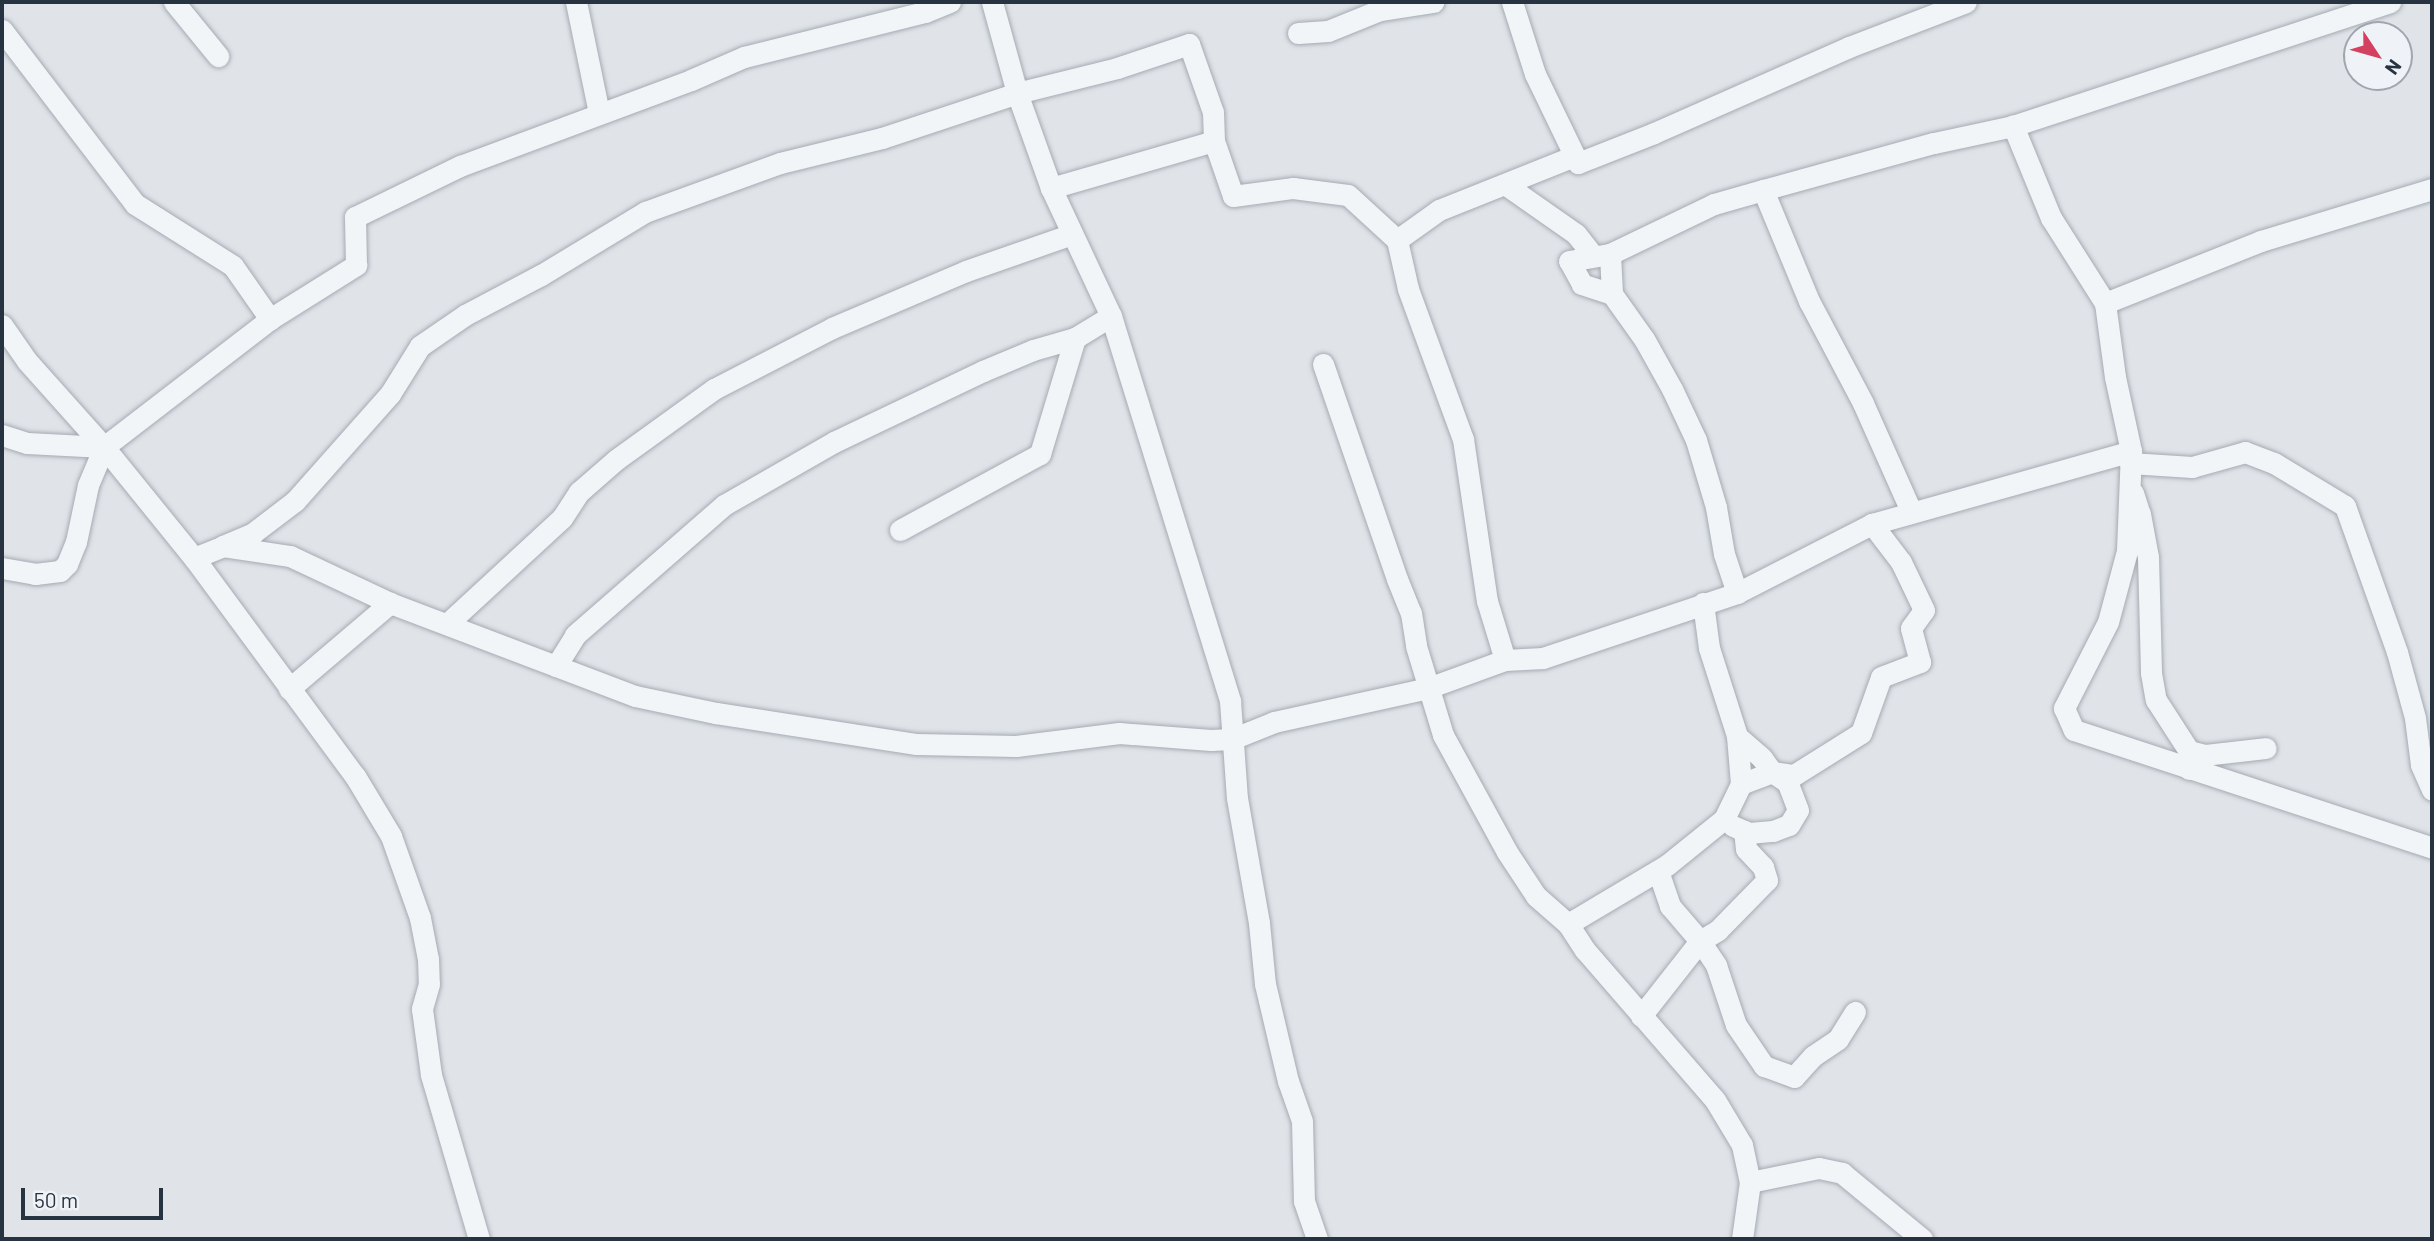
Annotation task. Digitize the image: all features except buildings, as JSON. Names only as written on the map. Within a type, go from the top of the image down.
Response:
[{"type":"street","points":[[174,2],[218,56]]},
{"type":"street","points":[[576,2],[599,113]]},
{"type":"street","points":[[2,568],[47,575],[60,572],[68,564],[88,485],[104,447],[270,319],[356,265],[355,217],[460,166],[691,80],[744,57],[925,12],[950,2]]},
{"type":"street","points":[[992,2],[1017,93],[1051,188],[1111,316],[1230,701],[1237,798],[1259,923],[1265,984],[1288,1081],[1302,1121],[1304,1201],[1317,1239]]},
{"type":"street","points":[[1298,33],[1328,31],[1380,10],[1433,2]]},
{"type":"street","points":[[1511,2],[1535,74],[1578,163],[1849,47],[1966,2]]},
{"type":"street","points":[[1612,294],[1582,284],[1569,261],[1601,255],[1714,204],[1934,143],[2013,126],[2390,2]]},
{"type":"street","points":[[2,30],[135,204],[233,266],[270,319]]},
{"type":"street","points":[[194,558],[253,533],[295,502],[390,394],[420,346],[465,315],[541,275],[645,212],[768,167],[903,132],[1017,93],[1117,68],[1189,44],[1213,112],[1214,141],[1233,196],[1293,188],[1348,195],[1397,240],[1408,289],[1463,439],[1487,601],[1505,660]]},
{"type":"street","points":[[2013,126],[2051,218],[2105,303],[2115,377],[2148,557],[2151,673],[2156,700],[2189,760]]},
{"type":"street","points":[[1051,188],[1214,141]]},
{"type":"street","points":[[1397,240],[1439,210],[1574,156]]},
{"type":"street","points":[[1506,185],[1601,255],[1612,294],[1644,339],[1696,440],[1716,507],[1724,554],[1737,593]]},
{"type":"street","points":[[2105,303],[2261,241],[2432,189]]},
{"type":"street","points":[[1763,190],[1809,302],[1863,403],[1911,511]]},
{"type":"street","points":[[447,624],[562,518],[579,492],[588,484],[617,459],[714,390],[832,328],[966,271],[1072,234]]},
{"type":"street","points":[[555,666],[575,635],[724,505],[834,442],[982,371],[1032,350],[1075,338],[1111,316]]},
{"type":"street","points":[[2,325],[27,361],[104,447],[194,558],[355,776],[384,824],[416,906],[428,959],[429,984],[422,1009],[431,1075],[479,1239]]},
{"type":"street","points":[[900,530],[1040,454],[1075,338]]},
{"type":"street","points":[[1323,364],[1411,613],[1416,646],[1443,735],[1507,852],[1536,896],[1568,924],[1585,950],[1715,1100],[1742,1145],[1750,1182],[1742,1239]]},
{"type":"street","points":[[2,435],[27,443],[104,447]]},
{"type":"street","points":[[223,546],[289,556],[390,603],[635,696],[716,713],[917,744],[1016,746],[1119,733],[1211,740],[1232,739],[1274,722],[1428,688],[1505,660],[1543,658],[1737,593],[1872,524],[1911,511],[2130,465],[2192,467],[2245,452],[2274,463],[2345,506],[2397,652],[2415,718],[2421,765],[2432,790]]},
{"type":"street","points":[[2130,465],[2127,551],[2108,622],[2064,708],[2074,730],[2189,760],[2432,848]]},
{"type":"street","points":[[1741,784],[1772,772],[1794,775],[1861,733],[1881,677],[1920,662],[1911,628],[1924,610],[1901,562],[1872,524]]},
{"type":"street","points":[[289,689],[390,603]]},
{"type":"street","points":[[1568,924],[1658,871],[1724,819],[1741,784],[1737,736],[1709,648],[1703,603]]},
{"type":"street","points":[[1724,819],[1744,831],[1773,831],[1789,825],[1798,810],[1787,782],[1772,772],[1762,758],[1737,736]]},
{"type":"street","points":[[2189,760],[2205,755],[2266,748]]},
{"type":"street","points":[[1641,1016],[1700,941],[1718,930],[1767,880],[1763,867],[1746,849],[1744,831]]},
{"type":"street","points":[[1658,871],[1670,906],[1700,941],[1716,965],[1735,1025],[1764,1066],[1794,1077],[1813,1056],[1838,1039],[1855,1012]]},
{"type":"street","points":[[1750,1182],[1819,1168],[1842,1173],[1922,1239]]}]
